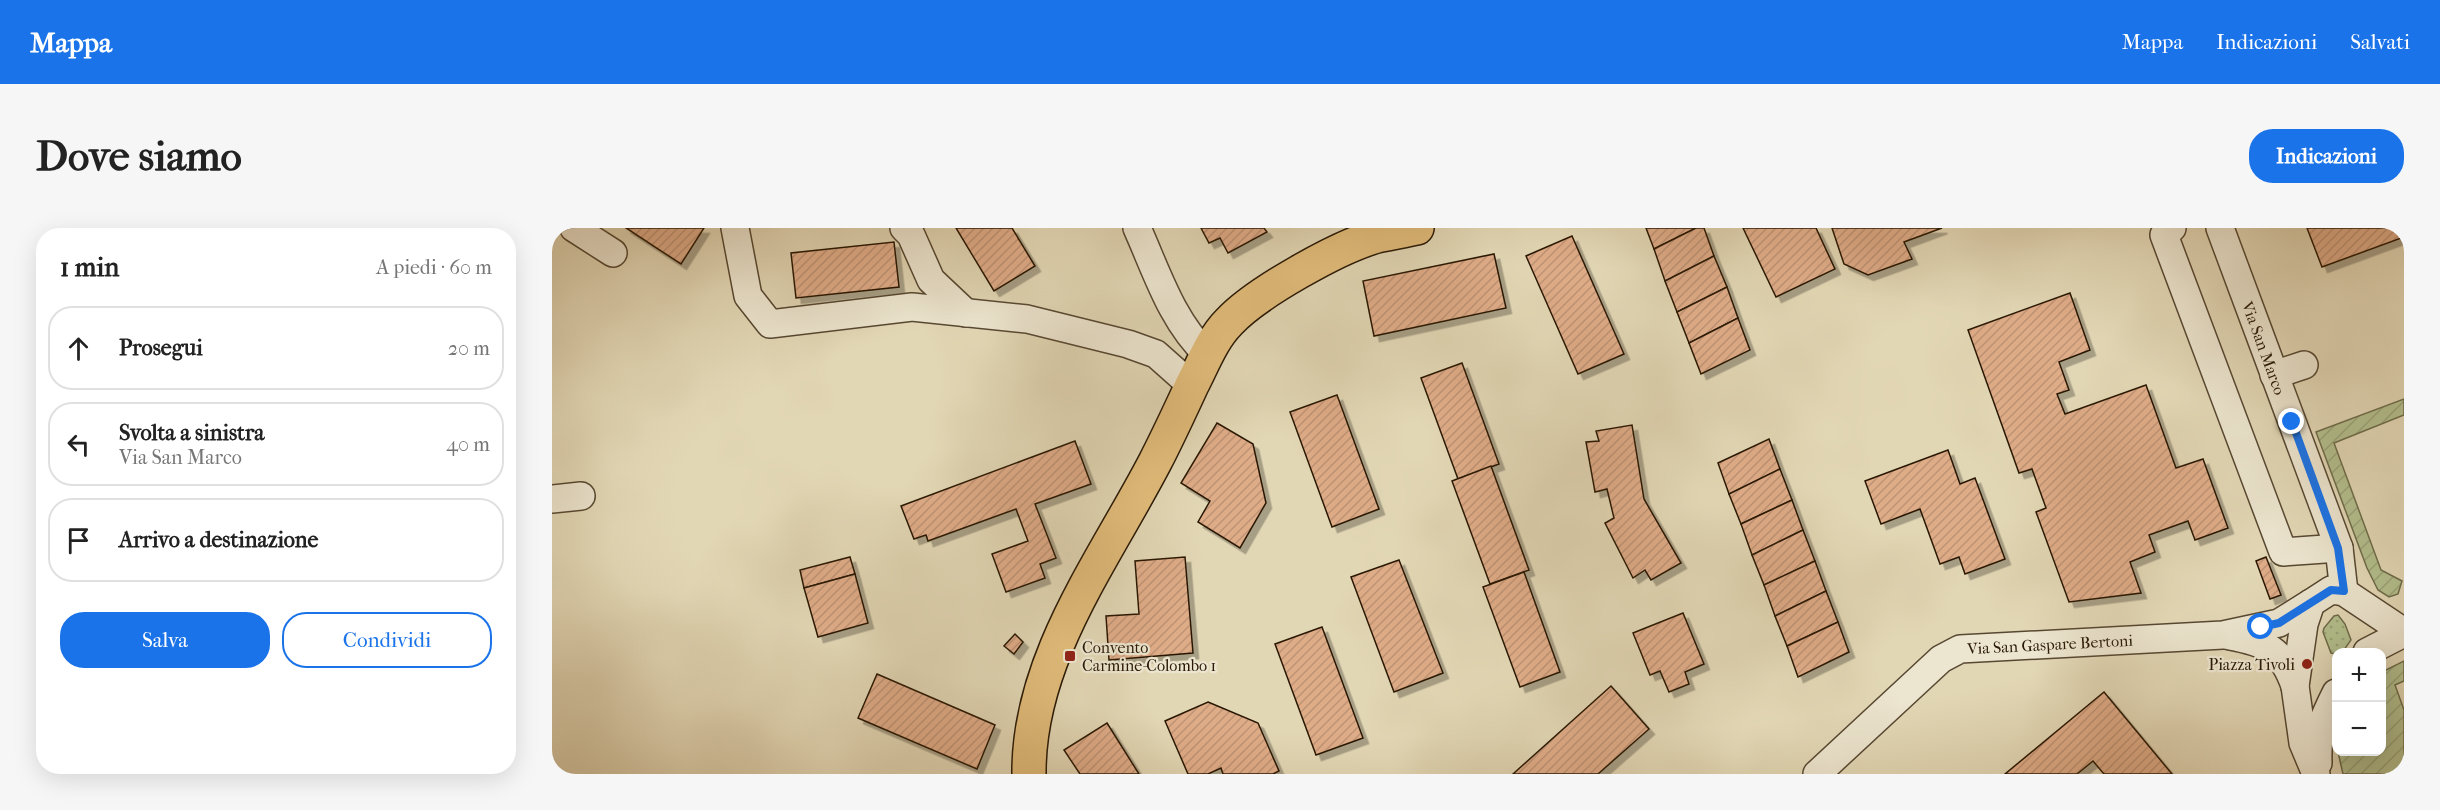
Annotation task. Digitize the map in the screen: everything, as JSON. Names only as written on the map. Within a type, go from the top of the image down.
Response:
[{"type":"main road","points":[[1029,774],[1030,742],[1044,681],[1059,639],[1155,462],[1207,354],[1228,322],[1277,285],[1374,232],[1417,228]]},
{"type":"street","points":[[574,228],[613,253]]},
{"type":"street","points":[[735,228],[748,296],[770,324],[912,307],[1027,319],[1128,344],[1156,354],[1192,386]]},
{"type":"street","points":[[904,228],[911,236],[931,280],[966,313]]},
{"type":"street","points":[[1137,228],[1178,318],[1198,346],[1207,354]]},
{"type":"street","points":[[2172,228],[2164,235],[2283,552],[2342,570],[2404,633],[2375,648]]},
{"type":"street","name":"Via San Marco","points":[[2220,228],[2342,570]]},
{"type":"street","points":[[1156,354],[1178,318]]},
{"type":"street","points":[[2274,375],[2304,365]]},
{"type":"street","points":[[552,499],[581,496]]},
{"type":"street","points":[[2223,635],[2279,623],[2331,590],[2342,570]]},
{"type":"street","points":[[2295,686],[2304,624],[2311,603]]},
{"type":"street","points":[[2223,635],[2269,646],[2289,668],[2295,686],[2303,743],[2317,774]]},
{"type":"street","name":"Via San Gaspare Bertoni","points":[[1816,774],[1941,659],[1960,649],[2223,635]]},
{"type":"street","points":[[2317,774],[2317,739],[2321,723],[2332,702]]},
{"type":"green space","points":[[2404,399],[2404,415],[2334,443],[2381,570],[2402,581],[2398,594],[2389,597],[2378,590],[2367,568],[2316,432]]},
{"type":"green space","points":[[2338,615],[2345,624],[2351,640],[2345,648],[2332,648],[2332,653],[2323,632],[2334,616]]},
{"type":"green space","points":[[2404,661],[2404,681],[2395,685],[2404,710],[2404,774],[2343,774],[2339,756],[2386,756],[2386,670]]},
{"type":"building","points":[[626,228],[704,228],[681,264]]},
{"type":"building","points":[[956,228],[1012,228],[1035,266],[994,291]]},
{"type":"building","points":[[1201,228],[1264,228],[1267,232],[1228,253],[1220,238],[1209,243]]},
{"type":"building","points":[[1646,228],[1696,228],[1654,249]]},
{"type":"building","points":[[1696,228],[1704,228],[1714,256],[1665,281],[1654,249]]},
{"type":"building","points":[[1743,228],[1816,228],[1835,269],[1776,297]]},
{"type":"building","points":[[1832,228],[1942,228],[1904,242],[1912,259],[1868,275],[1844,264]]},
{"type":"building","points":[[2307,228],[2404,228],[2404,237],[2322,267]]},
{"type":"building","points":[[1572,236],[1624,354],[1578,374],[1526,256]]},
{"type":"building","points":[[894,242],[899,287],[796,298],[791,253]]},
{"type":"building","points":[[1494,254],[1506,308],[1374,336],[1363,281]]},
{"type":"building","points":[[1714,256],[1727,287],[1677,312],[1665,281]]},
{"type":"building","points":[[1727,287],[1738,318],[1689,343],[1677,312]]},
{"type":"building","points":[[2070,293],[2090,350],[2059,362],[2069,390],[2057,394],[2065,414],[2146,385],[2176,468],[2203,459],[2228,528],[2195,540],[2188,521],[2149,535],[2155,552],[2130,562],[2141,593],[2069,602],[2036,512],[2046,508],[2032,469],[2019,473],[1968,330]]},
{"type":"building","points":[[1738,318],[1750,350],[1701,374],[1689,343]]},
{"type":"building","points":[[1462,363],[1499,464],[1458,479],[1421,378]]},
{"type":"building","points":[[1337,395],[1379,509],[1332,527],[1290,412]]},
{"type":"building","points":[[1217,423],[1253,444],[1266,503],[1240,548],[1198,522],[1210,501],[1181,483]]},
{"type":"building","points":[[1632,425],[1644,499],[1681,563],[1651,580],[1645,570],[1633,578],[1605,523],[1614,518],[1607,489],[1595,492],[1586,442],[1599,441],[1596,431]]},
{"type":"building","points":[[1769,439],[1780,469],[1729,494],[1718,463]]},
{"type":"building","points":[[1075,441],[1091,484],[1035,504],[1056,558],[1040,564],[1045,578],[1006,592],[992,554],[1028,541],[1016,509],[928,541],[926,535],[914,539],[901,506]]},
{"type":"building","points":[[1948,450],[1960,484],[1975,478],[2005,559],[1965,574],[1959,557],[1940,564],[1920,509],[1881,524],[1865,481]]},
{"type":"building","points":[[1491,466],[1529,570],[1490,584],[1452,481]]},
{"type":"building","points":[[1780,469],[1792,500],[1741,524],[1729,494]]},
{"type":"building","points":[[1792,500],[1803,530],[1752,555],[1741,524]]},
{"type":"building","points":[[1803,530],[1815,561],[1764,585],[1752,555]]},
{"type":"building","points":[[850,557],[855,574],[804,588],[800,570]]},
{"type":"building","points":[[1185,557],[1193,653],[1109,660],[1106,616],[1139,614],[1135,561]]},
{"type":"building","points":[[2266,557],[2281,595],[2270,599],[2256,561]]},
{"type":"building","points":[[1399,560],[1443,673],[1394,692],[1351,577]]},
{"type":"building","points":[[1815,561],[1826,591],[1775,616],[1764,585]]},
{"type":"building","points":[[1524,572],[1560,672],[1520,687],[1483,587]]},
{"type":"building","points":[[855,574],[868,623],[818,637],[804,588]]},
{"type":"building","points":[[1826,591],[1838,622],[1787,646],[1775,616]]},
{"type":"building","points":[[1683,613],[1704,664],[1685,672],[1689,684],[1669,692],[1660,671],[1650,675],[1633,633]]},
{"type":"building","points":[[1838,622],[1849,652],[1798,677],[1787,646]]},
{"type":"building","points":[[1322,627],[1363,738],[1316,755],[1275,644]]},
{"type":"building","points":[[1015,634],[1023,642],[1014,654],[1004,646]]},
{"type":"building","points":[[877,674],[995,725],[977,769],[858,718]]},
{"type":"building","points":[[1611,686],[1649,729],[1598,774],[1513,774]]},
{"type":"building","points":[[2104,692],[2172,774],[2104,774],[2093,761],[2077,774],[2005,774]]},
{"type":"building","points":[[1208,702],[1258,723],[1279,771],[1273,774],[1223,774],[1221,768],[1208,774],[1188,774],[1165,721]]},
{"type":"building","points":[[1107,723],[1139,774],[1080,774],[1064,750]]},
{"type":"place","name":"Convento Carmine-Colombo 1","points":[[1070,656]]},
{"type":"place","name":"Piazza Tivoli","points":[[2307,664]]},
{"type":"route","points":[[2261,627],[2279,623],[2331,590],[2344,591],[2338,548],[2292,422]]}]
